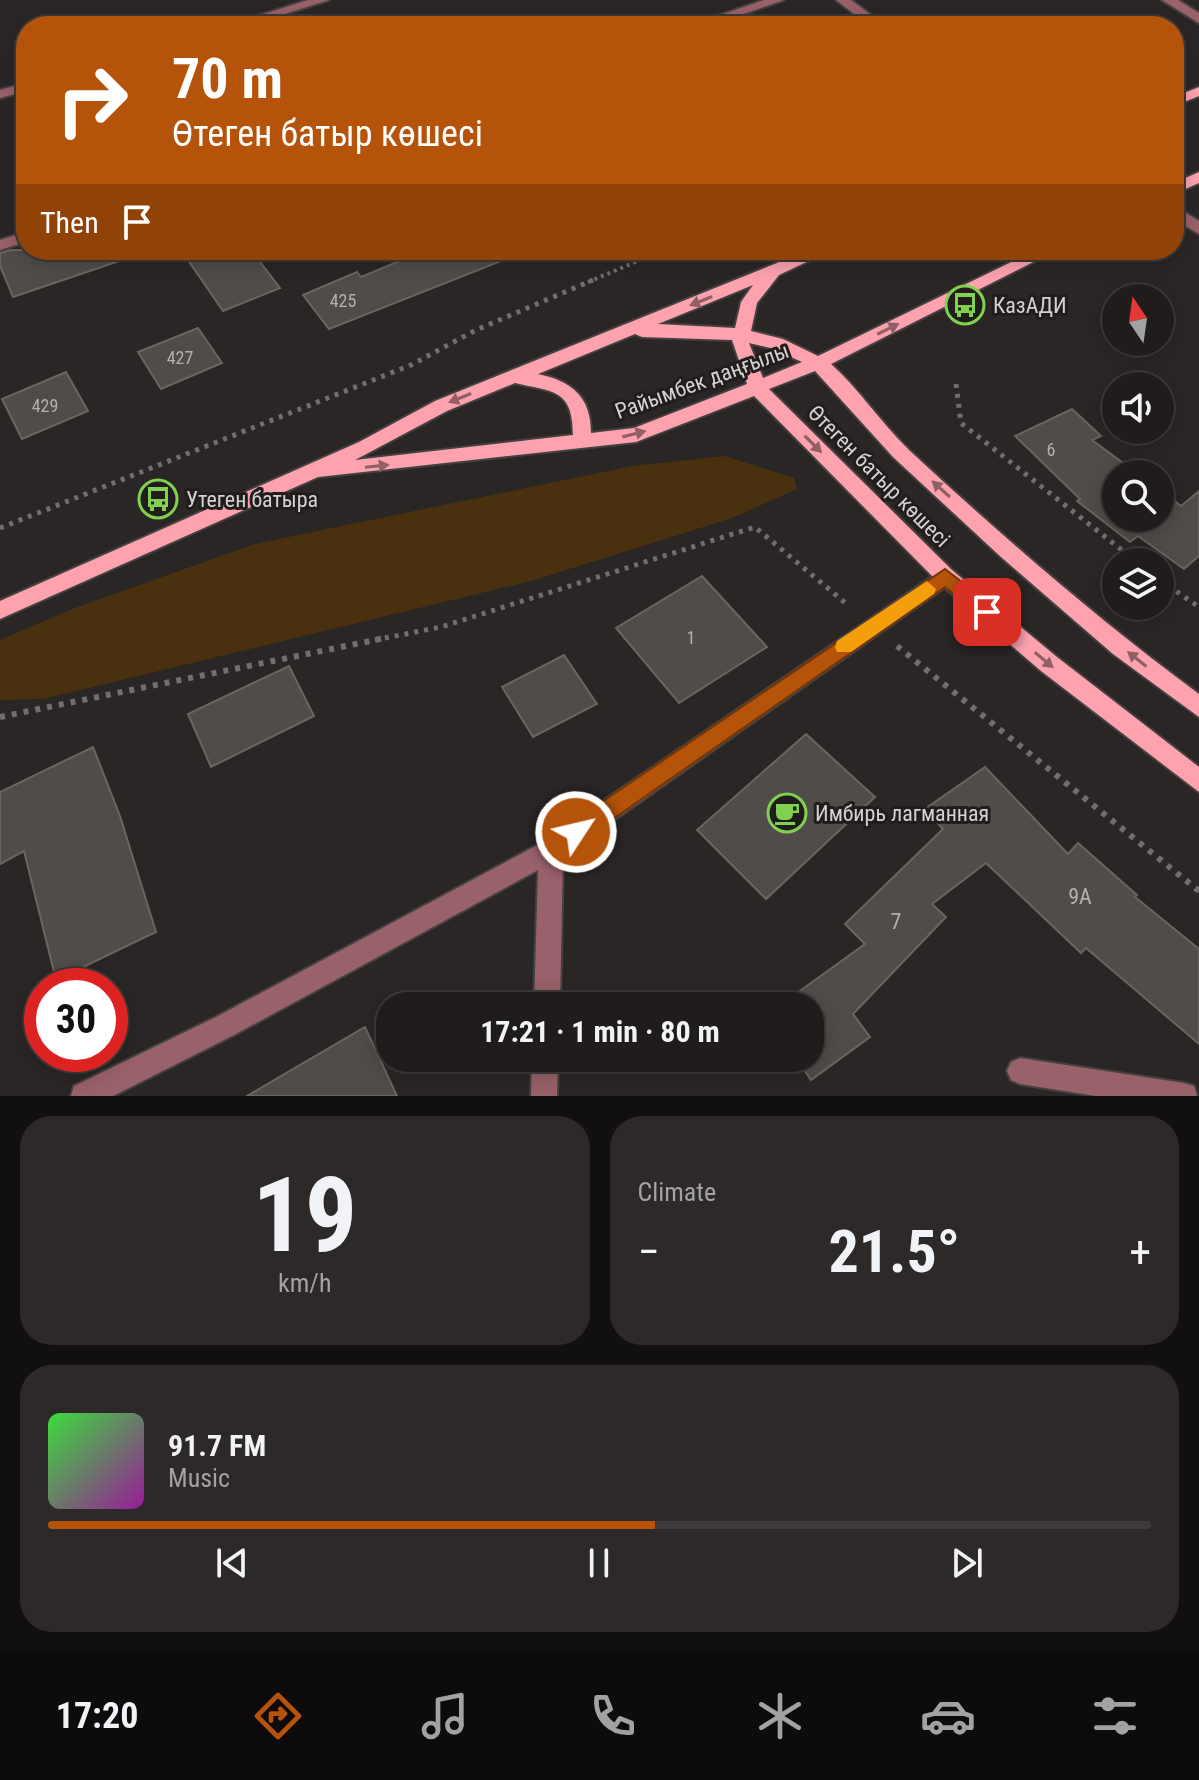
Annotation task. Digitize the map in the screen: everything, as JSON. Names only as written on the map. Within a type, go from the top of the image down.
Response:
[{"type":"main road","name":"Райымбек даңғылы","points":[[0,610],[299,474],[366,447],[441,406],[800,260]]},
{"type":"main road","name":"Райымбек даңғылы","points":[[299,474],[636,435],[818,363],[1029,260]]},
{"type":"main road","points":[[741,336],[749,302],[773,271]]},
{"type":"main road","name":"Өтеген батыр көшесі","points":[[627,331],[699,328],[766,341],[818,363],[893,446],[984,529],[1075,610],[1199,707]]},
{"type":"main road","name":"Өтеген батыр көшесі","points":[[741,336],[740,343],[758,389],[945,576],[1049,664],[1199,781]]},
{"type":"main road","points":[[513,377],[547,380],[567,389],[578,403],[583,423],[582,443]]},
{"type":"street","points":[[267,16],[322,0]]},
{"type":"street","points":[[727,16],[777,0]]},
{"type":"street","points":[[843,0],[865,16]]},
{"type":"street","points":[[1169,0],[1199,19]]},
{"type":"street","points":[[84,1096],[225,1026],[551,850],[945,576]]},
{"type":"street","points":[[547,992],[551,850]]},
{"type":"street","points":[[1020,1071],[1184,1096]]},
{"type":"street","points":[[544,1096],[545,1072]]},
{"type":"street","points":[[1191,1096],[1199,1084]]},
{"type":"path","points":[[0,528],[411,365],[489,324],[640,260]]},
{"type":"path","points":[[956,384],[961,423],[1119,548]]},
{"type":"path","points":[[0,717],[441,627],[755,527],[1199,891]]},
{"type":"path","points":[[1174,590],[1199,607]]},
{"type":"shaded area","points":[[725,456],[794,478],[797,489],[732,518],[531,581],[43,699],[0,700],[0,640],[75,608],[255,544],[632,466]]},
{"type":"building","points":[[16,250],[16,260],[122,260],[13,297],[0,266],[0,253]]},
{"type":"building","points":[[188,260],[259,260],[280,288],[223,311]]},
{"type":"building","points":[[402,260],[504,260],[329,329],[303,295],[357,272],[361,277]]},
{"type":"building","points":[[198,328],[222,363],[161,389],[138,352]]},
{"type":"building","points":[[66,372],[88,411],[22,439],[2,399]]},
{"type":"building","points":[[1072,409],[1101,436],[1092,440],[1119,460],[1102,460],[1102,520],[1077,501],[1080,499],[1015,436]]},
{"type":"building","points":[[1199,491],[1199,556],[1184,569],[1174,562],[1174,548],[1155,548],[1138,536],[1130,542],[1117,532],[1174,532],[1174,501],[1181,506]]},
{"type":"building","points":[[702,576],[767,647],[679,703],[616,628]]},
{"type":"building","points":[[564,655],[597,704],[533,737],[502,687]]},
{"type":"building","points":[[289,666],[314,716],[211,767],[188,714]]},
{"type":"building","name":"Имбирь лагманная","points":[[806,734],[875,797],[766,899],[697,830]]},
{"type":"building","points":[[93,747],[120,816],[156,932],[81,968],[53,968],[24,851],[0,864],[0,792]]},
{"type":"building","points":[[985,767],[1068,854],[1078,843],[1137,895],[1135,897],[1199,949],[1199,1044],[1086,948],[1081,953],[986,863],[932,904],[946,917],[853,1014],[870,1037],[824,1071],[824,992],[798,992],[865,944],[845,924],[943,829],[925,809]]},
{"type":"building","points":[[365,1027],[376,1051],[376,1072],[386,1072],[397,1096],[247,1096]]},
{"type":"building","points":[[806,1072],[822,1072],[811,1080]]},
{"type":"slow traffic","points":[[844,647],[927,589]]},
{"type":"place","name":"КазАДИ","points":[[965,305]]},
{"type":"place","name":"Утеген батыра","points":[[158,499]]},
{"type":"place","name":"Имбирь лагманная","points":[[787,813]]},
{"type":"route","points":[[576,832],[945,576],[987,612]]}]
